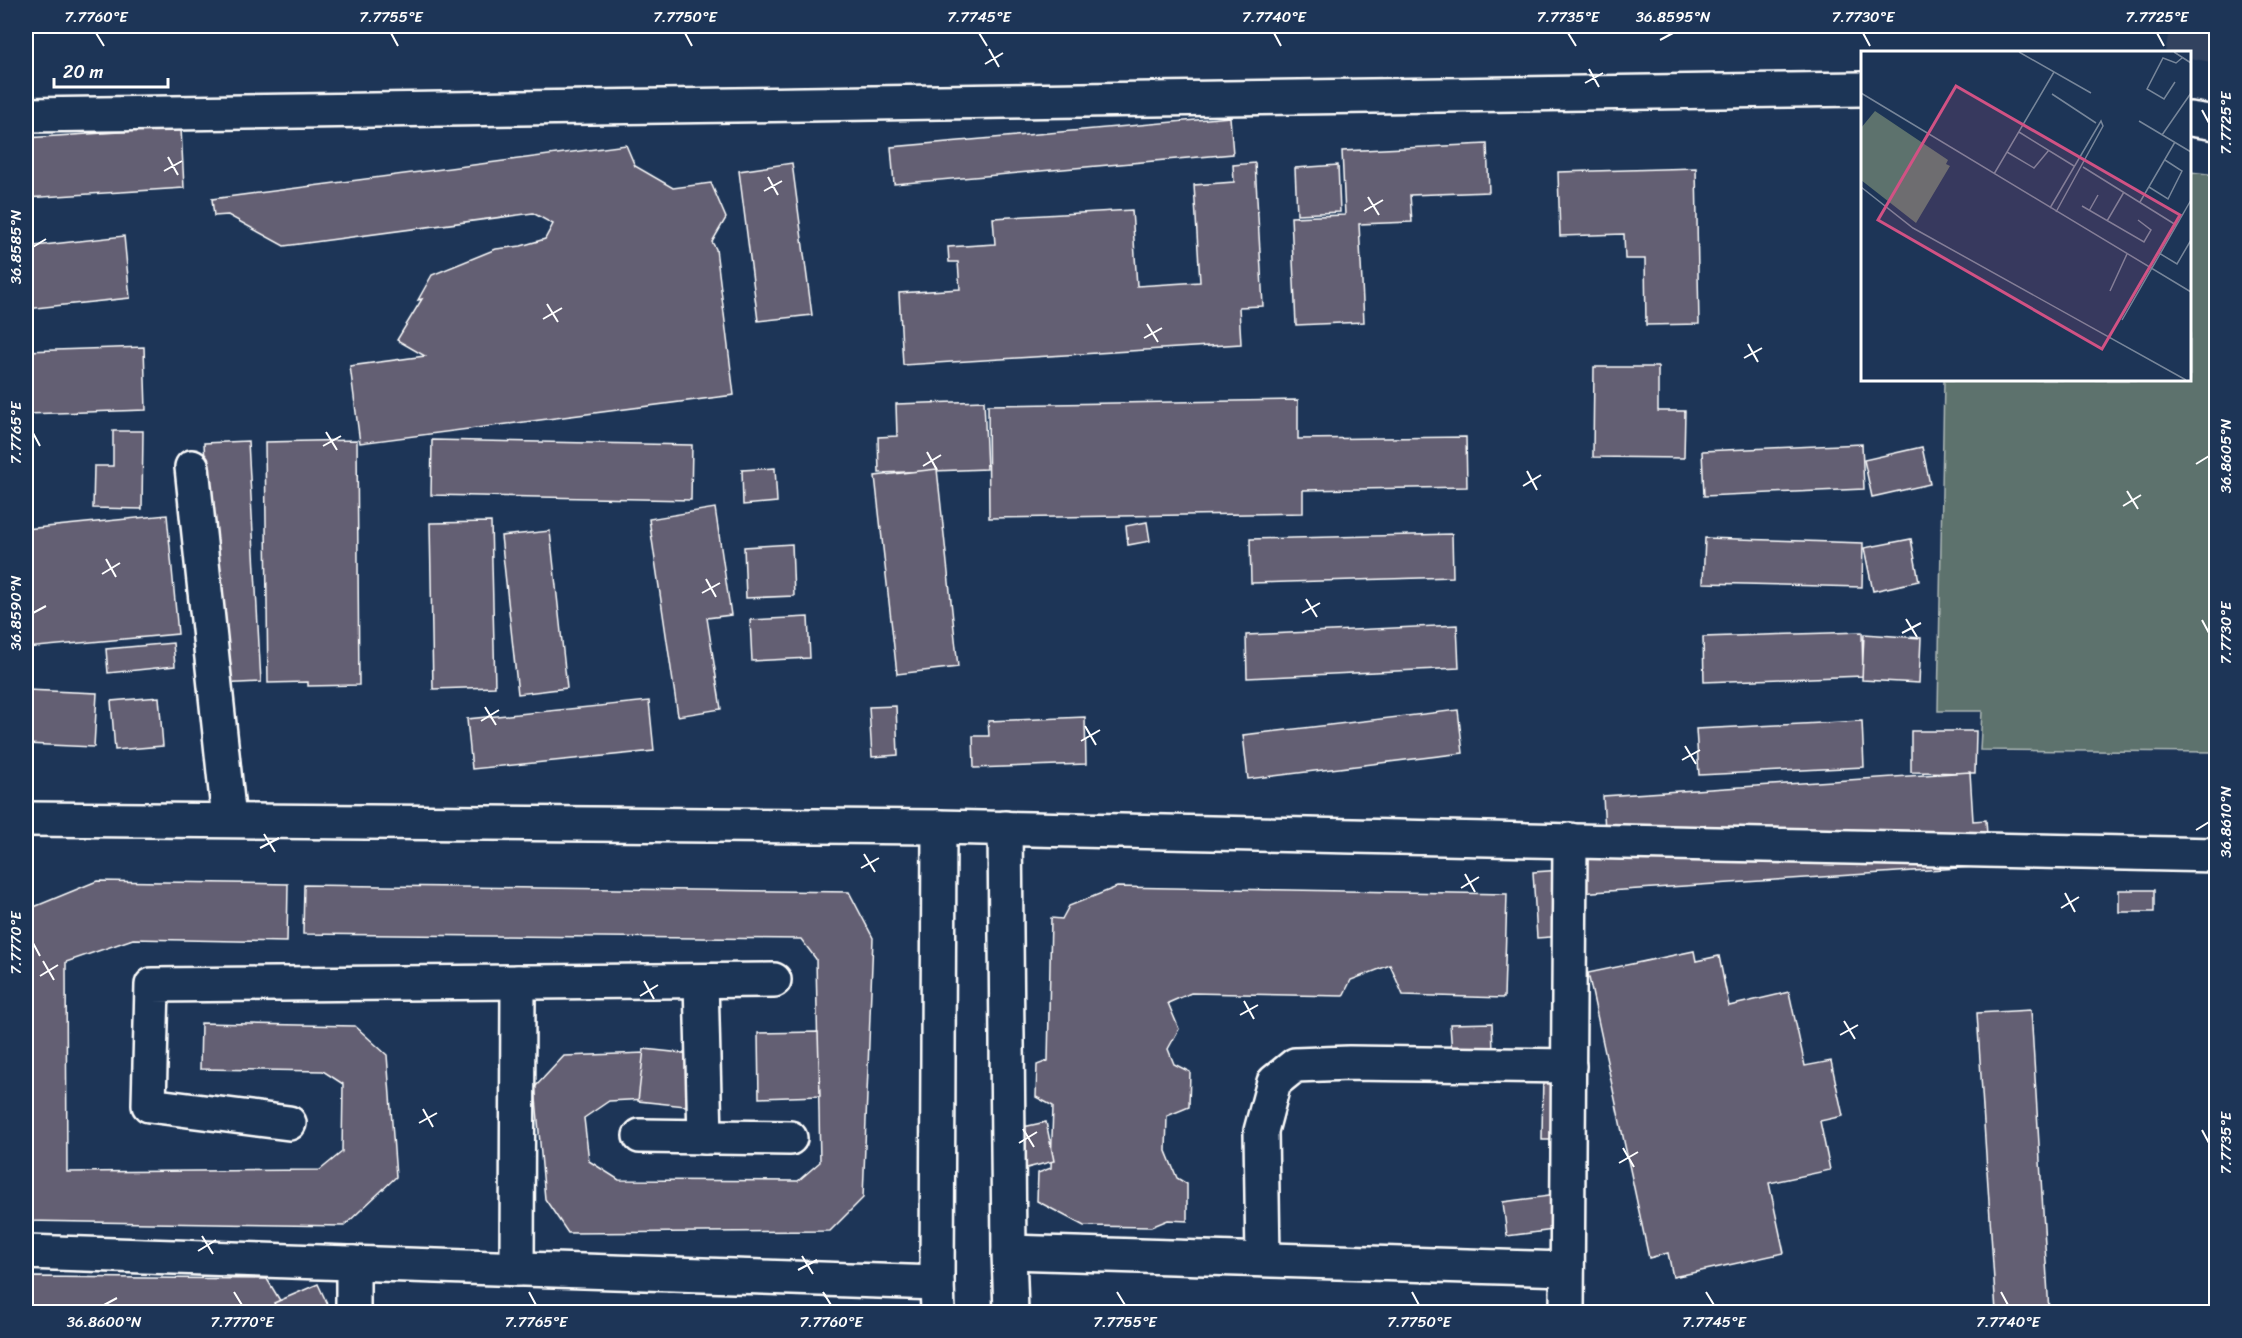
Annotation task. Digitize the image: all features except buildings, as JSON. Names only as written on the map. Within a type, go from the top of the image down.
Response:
[{"type":"street","points":[[26,115],[1861,89]]},
{"type":"street","points":[[2191,119],[2217,123]]},
{"type":"street","points":[[192,467],[229,820]]},
{"type":"street","points":[[26,819],[1005,828],[2217,855]]},
{"type":"street","points":[[26,1252],[518,1269],[938,1298],[939,827]]},
{"type":"street","points":[[1005,828],[1011,1312]]},
{"type":"street","points":[[1567,1312],[1570,840]]},
{"type":"street","points":[[289,1123],[149,1105],[152,985],[774,980]]},
{"type":"street","points":[[701,981],[705,1137]]},
{"type":"street","points":[[518,982],[518,1269]]},
{"type":"street","points":[[1263,1259],[1261,1131],[1274,1082],[1295,1065],[1349,1063],[1569,1066]]},
{"type":"street","points":[[640,1136],[790,1138]]},
{"type":"street","points":[[1009,1252],[1567,1269]]},
{"type":"street","points":[[353,1263],[353,1312]]},
{"type":"shaded area","points":[[2170,26],[2216,26],[2216,63],[2191,58],[2191,51],[2165,51]]},
{"type":"green space","points":[[2191,172],[2216,175],[2216,752],[1980,750],[1982,711],[1938,711],[1944,381],[2191,381]]}]
